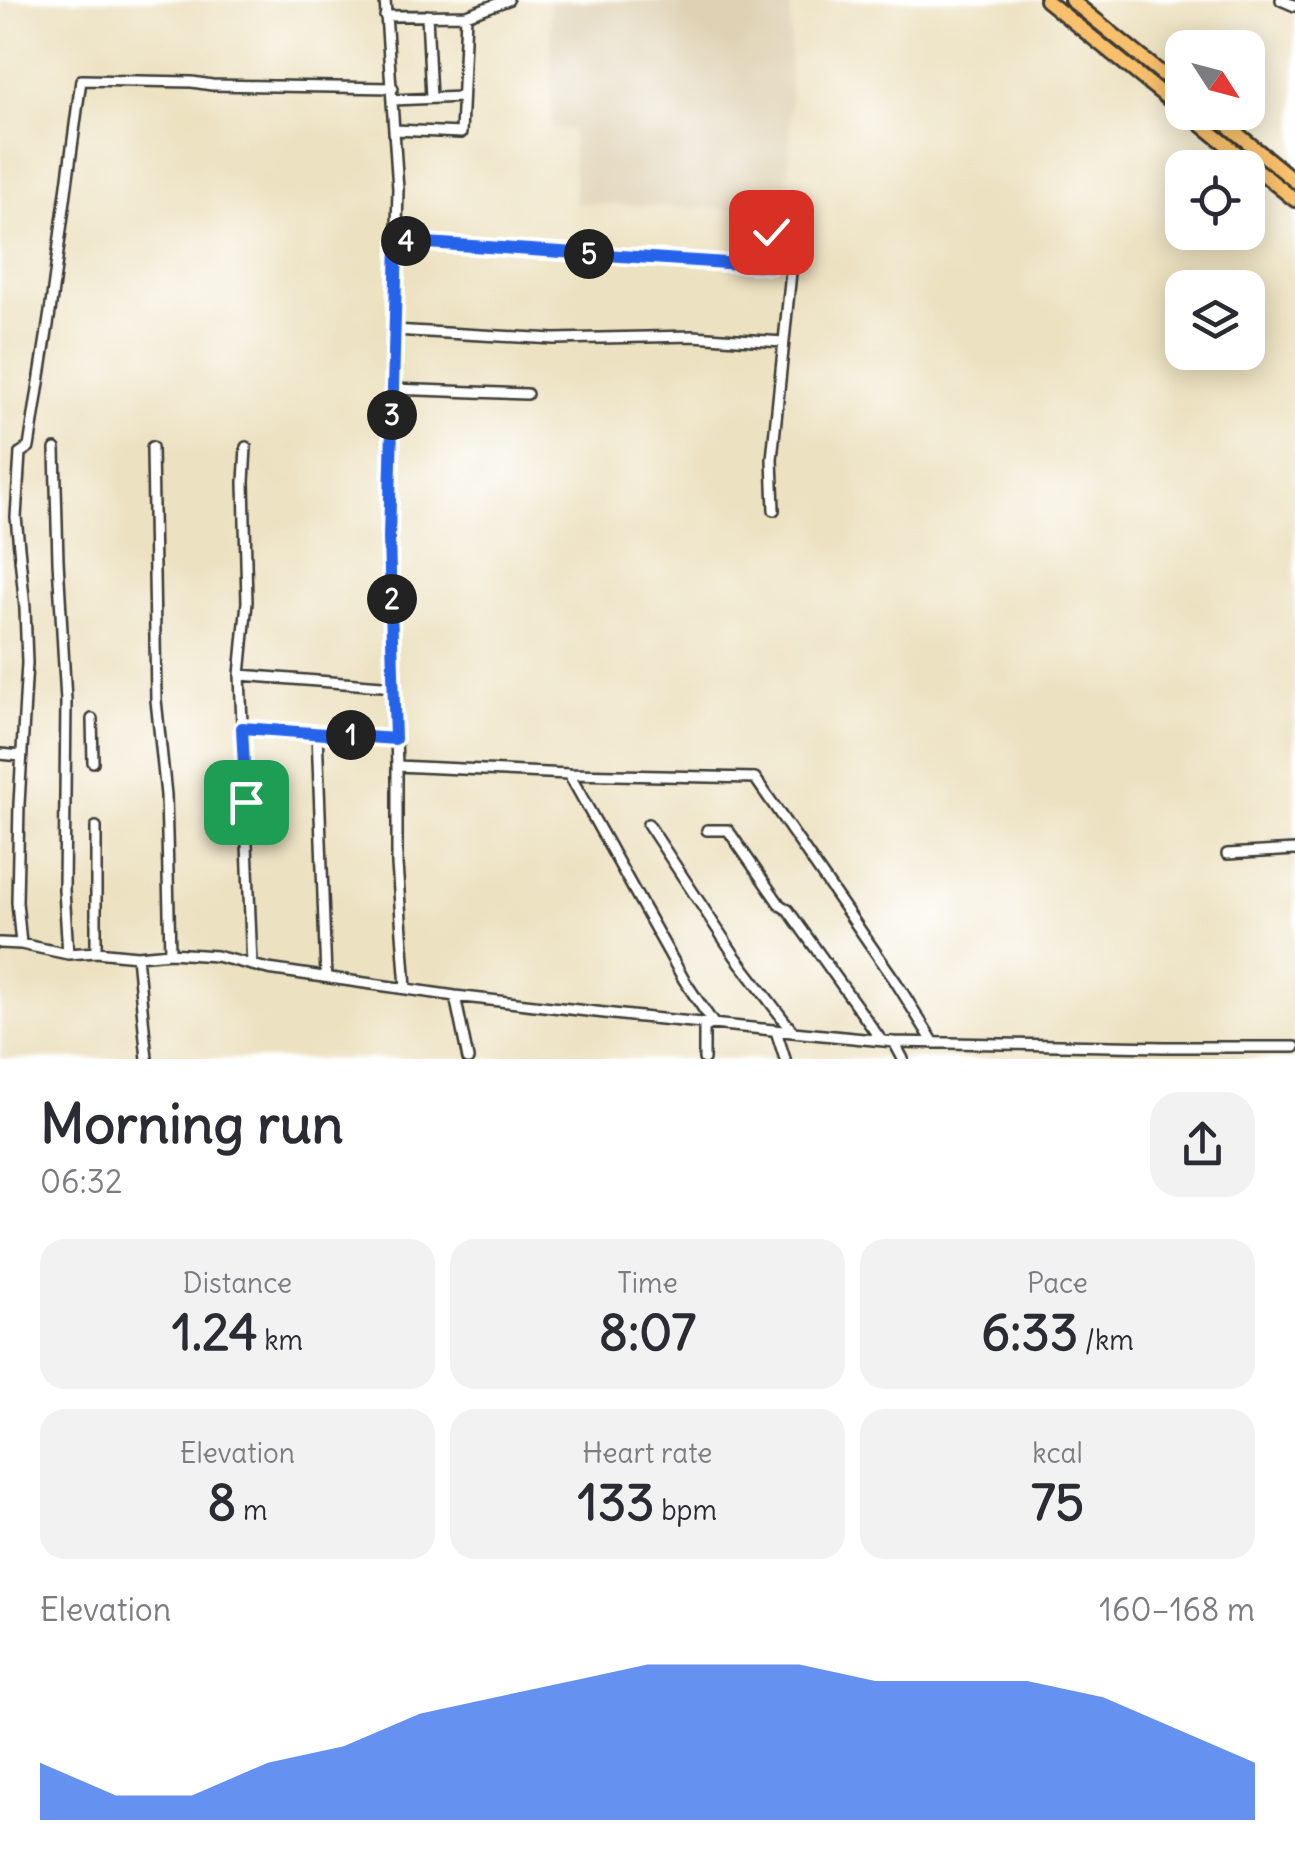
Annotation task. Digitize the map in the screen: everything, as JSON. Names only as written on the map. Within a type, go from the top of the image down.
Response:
[{"type":"highway","points":[[1046,0],[1165,96]]},
{"type":"highway","points":[[1071,0],[1165,76]]},
{"type":"highway","points":[[1114,55],[1117,46],[1128,45]]},
{"type":"highway","points":[[1208,130],[1295,200]]},
{"type":"highway","points":[[1233,130],[1295,180]]},
{"type":"street","points":[[385,0],[398,189],[389,538],[397,864],[406,988]]},
{"type":"street","points":[[1281,0],[1295,6]]},
{"type":"street","points":[[385,16],[466,14],[505,1]]},
{"type":"street","points":[[395,130],[460,133],[466,14]]},
{"type":"street","points":[[427,16],[431,98]]},
{"type":"street","points":[[21,944],[17,902],[27,664],[16,517],[20,453],[28,447],[81,80],[393,88]]},
{"type":"street","points":[[393,100],[462,98]]},
{"type":"street","points":[[397,241],[771,266],[772,214]]},
{"type":"street","points":[[774,510],[772,459],[792,215]]},
{"type":"street","points":[[393,330],[554,339],[693,336],[784,342]]},
{"type":"street","points":[[392,389],[527,394]]},
{"type":"street","points":[[152,446],[156,700],[166,795],[170,953]]},
{"type":"street","points":[[246,448],[246,602],[240,675],[252,965]]},
{"type":"street","points":[[55,449],[65,657],[64,890],[68,954]]},
{"type":"street","points":[[240,675],[395,687]]},
{"type":"street","points":[[66,752],[92,757],[92,718]]},
{"type":"street","points":[[242,728],[395,739]]},
{"type":"street","points":[[317,732],[326,977]]},
{"type":"street","points":[[0,754],[22,756]]},
{"type":"street","points":[[397,766],[755,778],[934,1043]]},
{"type":"street","points":[[569,774],[684,980],[713,1023]]},
{"type":"street","points":[[648,824],[736,958],[792,1032]]},
{"type":"street","points":[[96,827],[96,952]]},
{"type":"street","points":[[707,830],[728,830],[881,1040]]},
{"type":"street","points":[[1227,854],[1295,850]]},
{"type":"street","points":[[0,943],[68,954],[216,956],[455,996],[894,1042],[1295,1046]]},
{"type":"street","points":[[136,956],[147,1059]]},
{"type":"street","points":[[455,996],[468,1059]]},
{"type":"street","points":[[704,1059],[704,1028],[713,1023]]},
{"type":"street","points":[[776,1031],[785,1059]]},
{"type":"street","points":[[894,1042],[903,1059]]},
{"type":"shaded area","points":[[791,1],[789,202],[782,211],[575,203],[572,129],[552,130],[550,2]]},
{"type":"route","points":[[246,802],[242,728],[395,739],[389,538],[397,241],[771,266],[771,232]]}]
